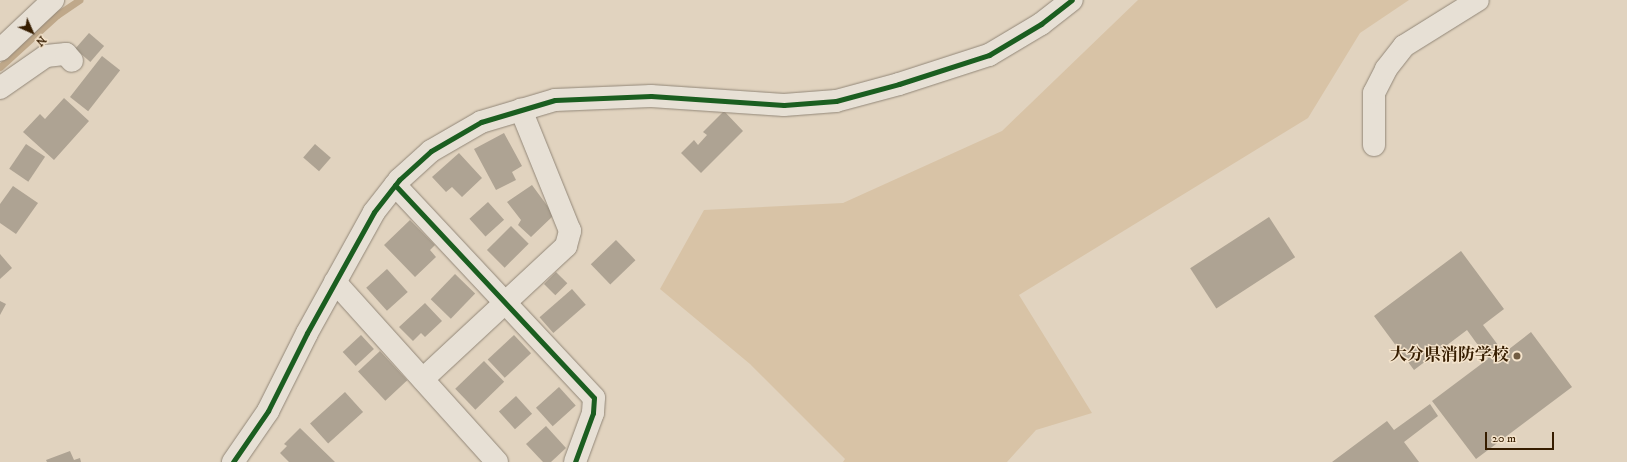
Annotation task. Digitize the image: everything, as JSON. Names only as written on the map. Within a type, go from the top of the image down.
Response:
[{"type":"street","points":[[0,50],[53,0]]},
{"type":"street","points":[[233,462],[268,411],[335,282],[374,212],[395,185],[431,151],[481,122],[555,100],[651,96],[784,105],[836,100],[899,84],[989,55],[1041,24],[1072,0]]},
{"type":"street","points":[[1374,145],[1374,93],[1386,69],[1404,46],[1478,0]]},
{"type":"street","points":[[0,88],[46,56],[66,54],[72,61]]},
{"type":"street","points":[[423,379],[566,246],[570,231],[521,110]]},
{"type":"street","points":[[395,185],[506,302],[594,398],[593,413],[575,462]]},
{"type":"street","points":[[335,282],[497,462]]},
{"type":"shaded area","points":[[1138,0],[1409,0],[1360,33],[1308,118],[1019,295],[1092,413],[1036,430],[1007,462],[843,462],[845,459],[750,364],[660,289],[704,210],[843,203],[1002,131]]},
{"type":"building","points":[[89,33],[104,46],[90,62],[75,49]]},
{"type":"building","points":[[102,56],[120,70],[88,111],[70,97]]},
{"type":"building","points":[[64,98],[89,121],[54,160],[23,132],[40,114],[45,119]]},
{"type":"building","points":[[724,111],[743,131],[701,173],[681,153],[694,140],[698,145],[707,135],[703,132]]},
{"type":"building","points":[[504,133],[522,166],[512,172],[516,180],[496,190],[474,149]]},
{"type":"building","points":[[26,144],[45,157],[28,182],[9,169]]},
{"type":"building","points":[[315,144],[331,158],[319,171],[303,158]]},
{"type":"building","points":[[459,153],[482,178],[462,197],[452,187],[446,192],[432,177]]},
{"type":"building","points":[[532,185],[554,215],[531,237],[518,225],[521,220],[507,202]]},
{"type":"building","points":[[13,186],[38,203],[16,234],[0,223],[0,204]]},
{"type":"building","points":[[488,202],[504,220],[485,237],[469,219]]},
{"type":"building","points":[[1269,217],[1295,257],[1216,308],[1190,268]]},
{"type":"building","points":[[410,220],[435,245],[430,250],[436,257],[415,277],[384,245]]},
{"type":"building","points":[[511,226],[529,244],[505,268],[487,250]]},
{"type":"building","points":[[616,240],[635,260],[610,284],[591,264]]},
{"type":"building","name":"大分県消防学校","points":[[1461,251],[1504,309],[1483,325],[1504,353],[1531,332],[1572,387],[1476,459],[1432,401],[1488,359],[1467,330],[1414,370],[1374,316]]},
{"type":"building","points":[[0,254],[12,268],[0,279]]},
{"type":"building","points":[[387,269],[408,292],[387,311],[366,288]]},
{"type":"building","points":[[556,272],[567,283],[555,295],[544,284]]},
{"type":"building","points":[[455,274],[475,293],[451,319],[431,299]]},
{"type":"building","points":[[572,289],[586,305],[553,333],[540,317]]},
{"type":"building","points":[[0,301],[6,304],[0,315]]},
{"type":"building","points":[[425,303],[442,321],[425,337],[421,333],[413,341],[399,327]]},
{"type":"building","points":[[361,335],[374,349],[356,366],[343,352]]},
{"type":"building","points":[[514,335],[531,353],[505,378],[488,360]]},
{"type":"building","points":[[380,351],[407,380],[385,401],[358,371]]},
{"type":"building","points":[[484,361],[504,382],[475,410],[455,389]]},
{"type":"building","points":[[559,387],[576,406],[553,426],[536,408]]},
{"type":"building","points":[[345,392],[363,412],[328,444],[310,423]]},
{"type":"building","points":[[516,396],[532,414],[515,429],[499,411]]},
{"type":"building","name":"大分県消防学校","points":[[1430,404],[1438,416],[1404,442],[1419,462],[1332,462],[1387,421],[1394,430]]},
{"type":"building","points":[[546,426],[566,448],[551,462],[543,462],[526,444]]},
{"type":"building","points":[[300,428],[335,462],[289,462],[280,453],[287,446],[284,444]]},
{"type":"building","points":[[70,451],[74,460],[80,458],[81,462],[47,462],[46,460]]},
{"type":"waterway","points":[[0,67],[57,15],[79,0]]},
{"type":"cycle path","points":[[233,462],[268,411],[307,333],[374,212],[399,180],[431,151],[481,122],[555,100],[651,96],[784,105],[836,101],[899,84],[989,55],[1041,24],[1072,0]]},
{"type":"cycle path","points":[[395,185],[594,398],[593,413],[575,462]]},
{"type":"place","name":"大分県消防学校","points":[[1517,356]]}]
